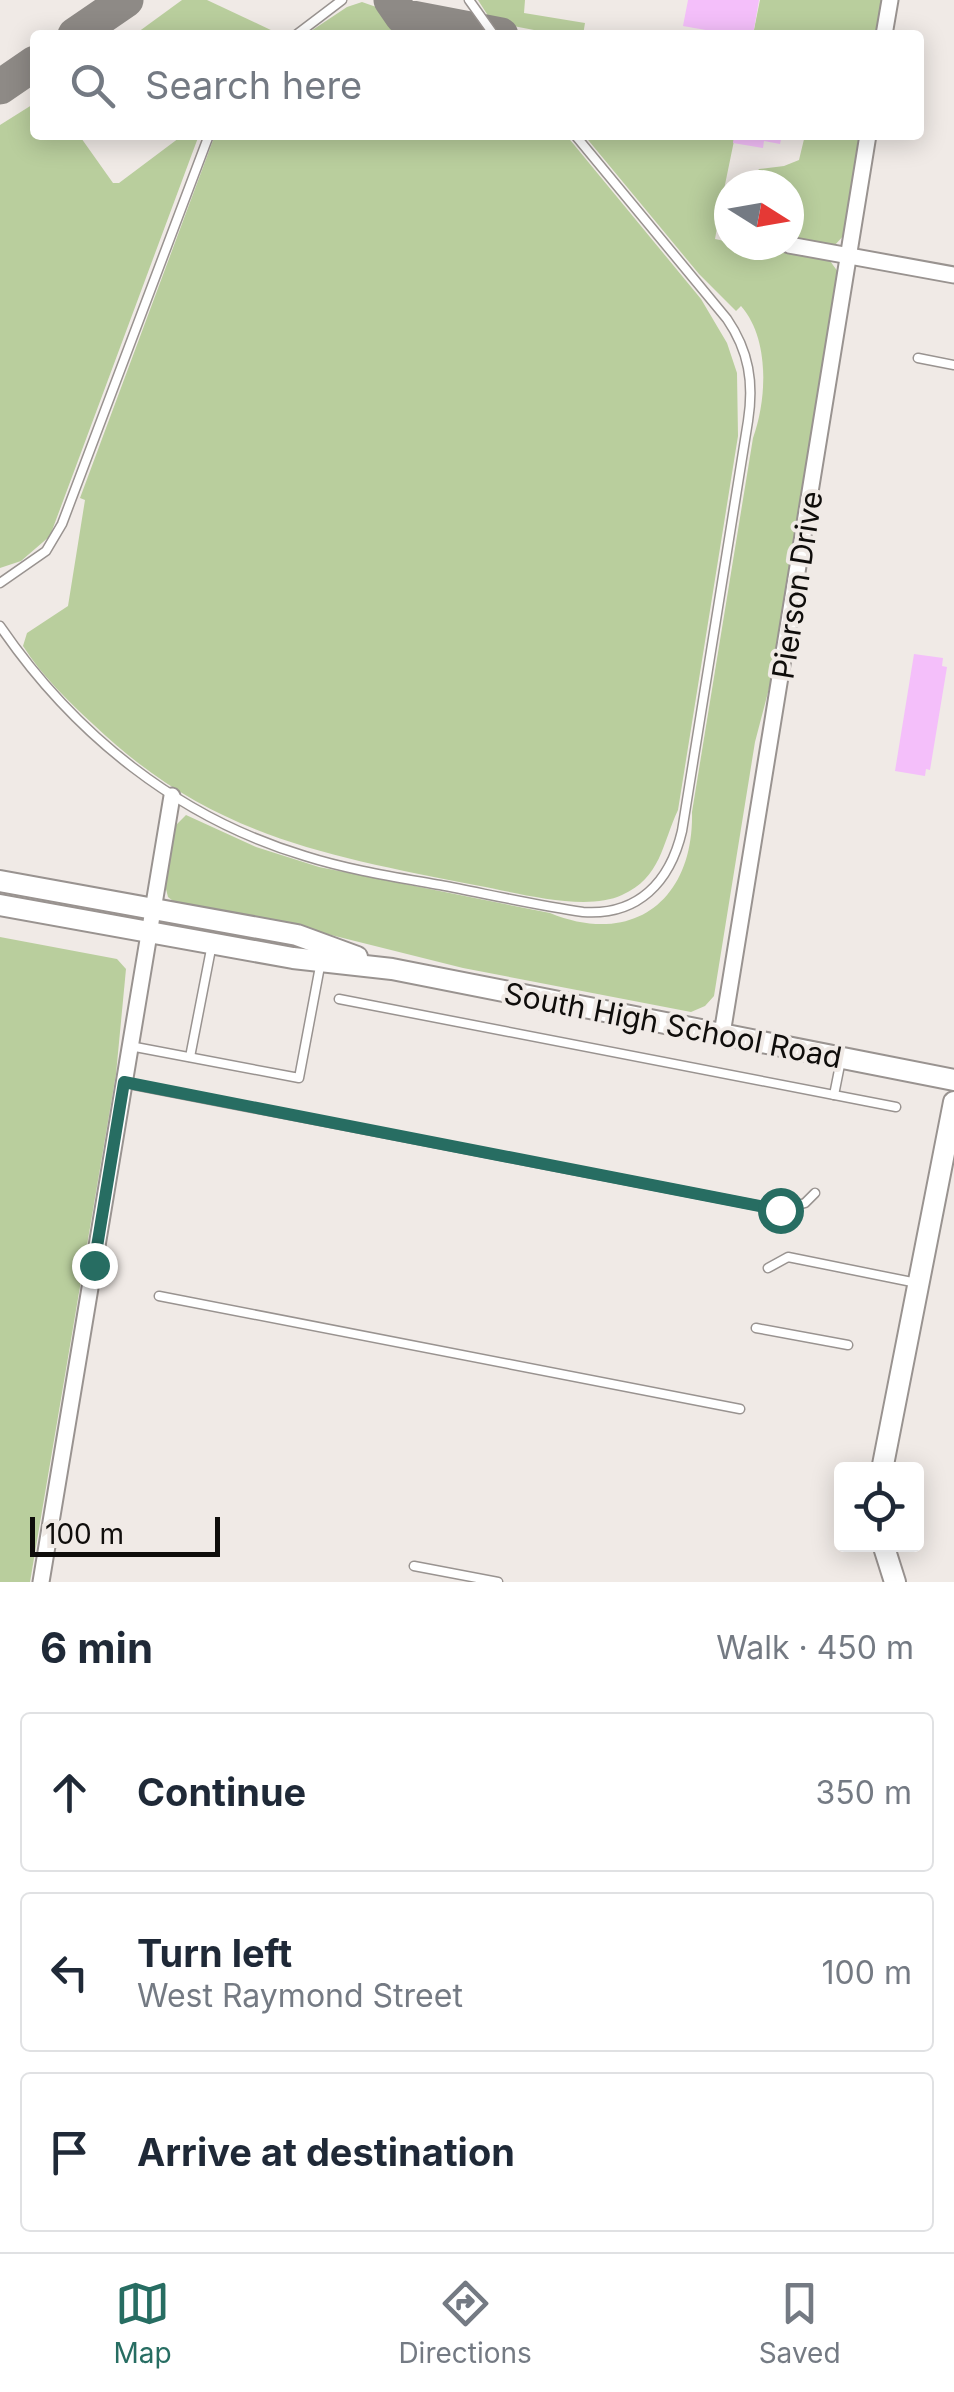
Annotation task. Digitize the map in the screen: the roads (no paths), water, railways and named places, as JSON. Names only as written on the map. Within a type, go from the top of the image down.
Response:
[{"type":"street","points":[[885,30],[890,0]]},
{"type":"street","name":"Pierson Drive","points":[[722,1034],[867,140]]},
{"type":"street","points":[[804,248],[954,275]]},
{"type":"street","points":[[41,1582],[172,796]]},
{"type":"street","name":"South High School Road","points":[[0,881],[297,935],[392,969]]},
{"type":"street","name":"South High School Road","points":[[0,905],[212,944],[392,969],[954,1080]]},
{"type":"street","points":[[884,1462],[954,1102]]},
{"type":"street","points":[[886,1552],[895,1582]]},
{"type":"lane","points":[[303,30],[342,0]]},
{"type":"lane","points":[[470,0],[491,30]]},
{"type":"lane","points":[[0,583],[46,551],[62,524],[207,140]]},
{"type":"lane","points":[[0,626],[44,685],[114,754],[172,796],[247,835],[322,862],[570,910],[604,912],[631,905],[654,890],[671,867],[682,831],[748,421],[750,374],[744,348],[727,319],[580,140]]},
{"type":"lane","points":[[918,358],[954,365]]},
{"type":"lane","points":[[190,1057],[212,944]]},
{"type":"lane","points":[[129,1046],[299,1078],[321,961]]},
{"type":"lane","points":[[339,999],[896,1107]]},
{"type":"lane","points":[[834,1095],[841,1058]]},
{"type":"lane","points":[[124,1082],[780,1210],[805,1204],[815,1194]]},
{"type":"lane","points":[[768,1268],[788,1256],[919,1283]]},
{"type":"lane","points":[[160,1296],[740,1409]]},
{"type":"lane","points":[[756,1328],[848,1346]]},
{"type":"lane","points":[[414,1566],[498,1582]]}]
